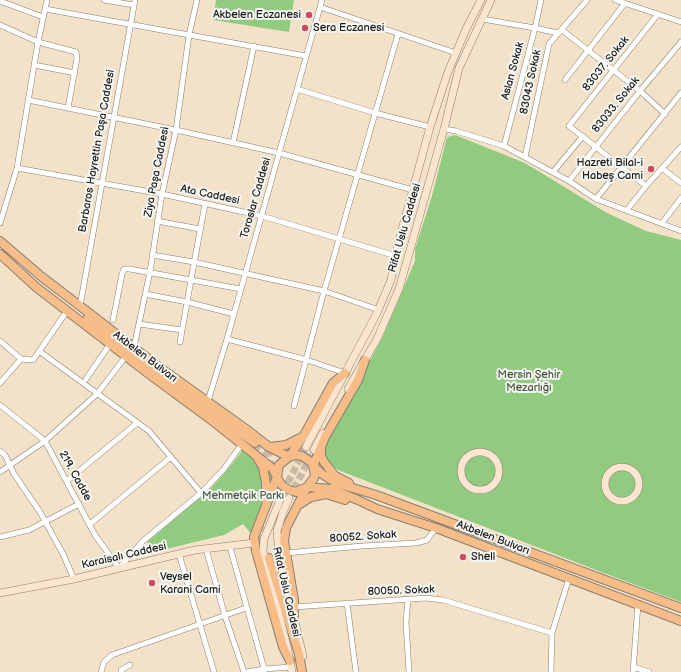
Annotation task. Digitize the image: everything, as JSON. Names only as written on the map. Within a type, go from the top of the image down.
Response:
[{"type":"main road","name":"Rifat Uslu Caddesi","points":[[306,447],[379,310],[390,280],[430,127],[448,72],[481,0]]},
{"type":"main road","name":"Rifat Uslu Caddesi","points":[[364,360],[376,339],[399,289],[444,128],[459,68],[491,0]]},
{"type":"main road","name":"Akbelen Bulvarı","points":[[0,241],[42,278],[134,347],[269,447],[289,457]]},
{"type":"main road","name":"Akbelen Bulvarı","points":[[0,254],[36,287],[256,455],[273,469],[284,487],[289,490],[296,492],[307,487],[331,489],[358,500],[377,510],[436,528],[681,620]]},
{"type":"main road","points":[[42,278],[96,326],[165,379],[255,443]]},
{"type":"main road","points":[[312,464],[317,449],[358,380],[364,360]]},
{"type":"main road","points":[[291,667],[283,646],[254,543],[254,537],[277,477],[279,465],[289,457],[303,437],[333,383],[345,373]]},
{"type":"main road","points":[[269,447],[286,445],[303,437]]},
{"type":"main road","points":[[317,449],[324,462],[335,476],[376,495]]},
{"type":"main road","points":[[479,452],[485,453],[496,460],[499,473],[497,479],[489,487],[478,489],[472,488],[464,480],[462,474],[463,462],[467,457],[479,452]]},
{"type":"main road","points":[[256,455],[263,467],[266,483],[266,504]]},
{"type":"main road","points":[[289,457],[296,455],[302,456],[312,464],[315,474],[286,528],[284,541],[294,600],[294,616]]},
{"type":"main road","name":"Akbelen Bulvarı","points":[[312,464],[322,474],[336,483],[376,495],[681,608]]},
{"type":"main road","points":[[620,467],[630,469],[638,477],[640,488],[633,498],[628,500],[616,500],[607,493],[605,487],[606,476],[614,468],[620,467]]},
{"type":"main road","points":[[299,504],[311,497],[326,494],[377,510]]},
{"type":"main road","name":"Rıfat Uslu Caddesi","points":[[282,495],[264,539],[263,551],[291,667]]},
{"type":"main road","name":"Rıfat Uslu Caddesi","points":[[289,498],[277,532],[279,555],[294,616],[304,672]]},
{"type":"main road","name":"Karaisalı Caddesi","points":[[0,594],[74,579],[195,550],[254,543]]},
{"type":"main road","points":[[269,558],[304,672]]},
{"type":"street","points":[[104,0],[134,3]]},
{"type":"street","name":"Ziya Paşa Caddesi","points":[[134,347],[150,272],[162,194],[176,130],[189,35],[197,0]]},
{"type":"street","name":"Toroslar Caddesi","points":[[208,401],[246,273],[322,0]]},
{"type":"street","name":"Aslan Sokak","points":[[504,146],[541,0]]},
{"type":"street","name":"83043 Sokak","points":[[525,157],[549,44],[588,0]]},
{"type":"street","points":[[615,0],[681,22]]},
{"type":"street","points":[[0,1],[43,17]]},
{"type":"street","points":[[0,223],[17,168],[46,1]]},
{"type":"street","name":"Barbaros Hayrettin Paşa Caddesi","points":[[80,306],[134,3]]},
{"type":"street","points":[[565,80],[625,3]]},
{"type":"street","points":[[320,7],[456,53]]},
{"type":"street","points":[[45,9],[306,56]]},
{"type":"street","name":"83037. Sokak","points":[[583,136],[569,126],[658,14]]},
{"type":"street","points":[[482,19],[560,32],[640,91],[665,114]]},
{"type":"street","points":[[0,25],[38,42],[76,52],[77,58],[68,108]]},
{"type":"street","points":[[294,406],[324,291],[398,34]]},
{"type":"street","name":"83033. Sokak","points":[[569,181],[681,42]]},
{"type":"street","points":[[233,143],[254,46]]},
{"type":"street","points":[[34,65],[75,72]]},
{"type":"street","points":[[297,89],[375,113],[430,127]]},
{"type":"street","points":[[596,199],[681,93]]},
{"type":"street","points":[[28,100],[176,130],[279,153],[413,190]]},
{"type":"street","points":[[444,128],[504,146],[569,181],[596,199],[681,231]]},
{"type":"street","points":[[553,172],[583,136],[646,186]]},
{"type":"street","points":[[627,210],[681,147]]},
{"type":"street","name":"Ata Caddesi","points":[[17,168],[162,194],[262,216],[396,256]]},
{"type":"street","points":[[663,169],[681,183]]},
{"type":"street","points":[[662,224],[681,198]]},
{"type":"street","points":[[180,342],[205,204]]},
{"type":"street","points":[[157,222],[200,229]]},
{"type":"street","points":[[152,255],[194,262],[324,291],[379,310]]},
{"type":"street","points":[[112,320],[124,269],[150,272],[241,289]]},
{"type":"street","points":[[145,294],[187,302],[234,314]]},
{"type":"street","points":[[0,341],[21,359],[33,360],[67,311]]},
{"type":"street","points":[[139,324],[182,330]]},
{"type":"street","points":[[227,339],[306,360],[345,373]]},
{"type":"street","points":[[86,379],[110,344]]},
{"type":"street","points":[[39,351],[149,431],[201,492]]},
{"type":"street","points":[[0,472],[45,441],[97,394],[126,356]]},
{"type":"street","points":[[0,383],[21,359]]},
{"type":"street","name":"219. Cadde","points":[[1,409],[45,441],[95,534],[119,568]]},
{"type":"street","points":[[67,481],[137,423]]},
{"type":"street","points":[[119,568],[143,540],[201,492],[222,470],[242,444]]},
{"type":"street","points":[[0,451],[5,455],[14,474],[46,522],[74,579]]},
{"type":"street","points":[[90,524],[171,457]]},
{"type":"street","points":[[0,537],[29,530],[79,504]]},
{"type":"street","name":"80052. Sokak","points":[[286,553],[416,543],[426,540],[436,528]]},
{"type":"street","points":[[230,546],[264,670]]},
{"type":"street","points":[[206,549],[225,616],[244,672]]},
{"type":"street","points":[[179,554],[214,672]]},
{"type":"street","points":[[551,672],[552,633],[569,578]]},
{"type":"street","name":"80050. Sokak","points":[[294,606],[426,598],[443,600],[552,633]]},
{"type":"street","points":[[408,600],[406,622],[409,672]]},
{"type":"street","points":[[347,603],[356,672]]},
{"type":"street","points":[[638,604],[633,669],[649,672]]},
{"type":"street","points":[[101,672],[104,662],[112,655],[246,608]]},
{"type":"street","points":[[121,672],[121,670],[130,665]]},
{"type":"street","points":[[247,672],[291,667]]},
{"type":"green space","points":[[216,0],[294,0],[289,32],[213,20]]},
{"type":"green space","name":"Mersin Şehir Mezarlığı","points":[[455,135],[525,163],[607,213],[646,231],[681,240],[681,602],[338,470],[324,459],[323,450],[383,336],[415,261],[415,249],[432,196],[447,137]]},
{"type":"green space","name":"Mehmetçik Parkı","points":[[243,450],[269,467],[274,478],[253,536],[243,524],[224,535],[154,552],[147,542],[210,489]]},
{"type":"tunnel","points":[[255,443],[268,454],[272,472]]},
{"type":"tunnel","points":[[283,492],[306,447]]},
{"type":"tunnel","points":[[289,498],[314,450]]},
{"type":"tunnel","points":[[260,523],[259,537],[264,548]]},
{"type":"place","name":"Akbelen Eczanesi","points":[[309,15]]},
{"type":"place","name":"Sera Eczanesi","points":[[305,28]]},
{"type":"place","name":"Hazreti Bilal-i Habeş Cami","points":[[651,169]]},
{"type":"place","name":"Shell","points":[[463,557]]},
{"type":"place","name":"Veysel Karani Cami","points":[[152,583]]}]
